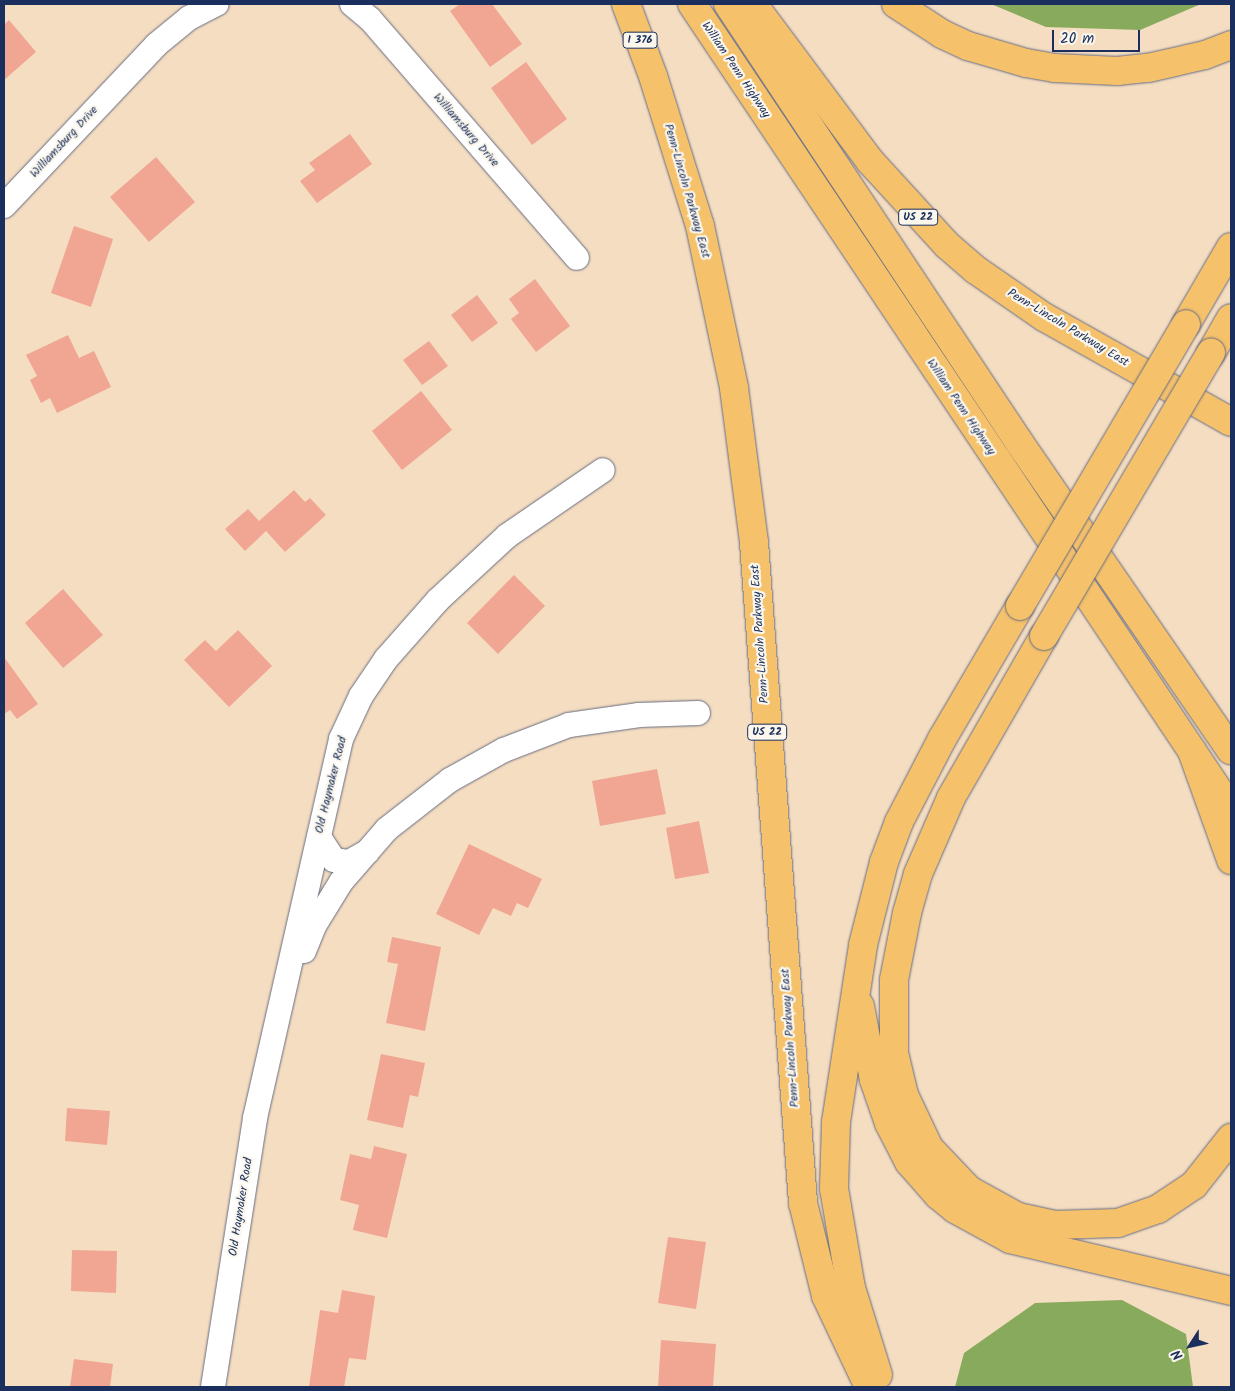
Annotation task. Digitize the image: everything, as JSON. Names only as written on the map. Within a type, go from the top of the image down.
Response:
[{"type":"highway","name":"Penn-Lincoln Parkway East","points":[[626,4],[653,76],[700,226],[734,388],[746,469],[803,1203],[826,1296],[869,1387]]},
{"type":"highway","name":"William Penn Highway","points":[[692,4],[1231,809]]},
{"type":"highway","points":[[728,4],[1014,434],[1231,750]]},
{"type":"highway","name":"Penn-Lincoln Parkway East","points":[[753,4],[870,161],[947,245],[976,270],[1044,317],[1231,422]]},
{"type":"highway","points":[[896,4],[942,34],[968,46],[1026,63],[1056,68],[1117,71],[1148,68],[1205,55],[1231,45]]},
{"type":"highway","points":[[882,1387],[852,1288],[834,1189],[836,1122],[856,988],[872,904],[899,822],[942,739],[1231,247]]},
{"type":"highway","points":[[1231,318],[951,798],[916,882],[894,980],[894,1053],[904,1095],[929,1148],[969,1190],[1018,1217],[1055,1225],[1111,1224],[1158,1209],[1194,1185],[1231,1138]]},
{"type":"highway","points":[[1192,751],[1231,860]]},
{"type":"highway","points":[[856,988],[874,1080],[889,1123],[909,1162],[944,1200],[973,1221],[1010,1239],[1231,1291]]},
{"type":"street","name":"Williamsburg Drive","points":[[4,206],[156,45],[197,11],[217,4]]},
{"type":"street","name":"Williamsburg Drive","points":[[352,4],[365,11],[577,258]]},
{"type":"street","name":"Old Haymaker Road","points":[[213,1387],[256,1118],[341,739],[361,696],[386,659],[473,565],[507,536],[603,470]]},
{"type":"street","name":"Old Haymaker Road","points":[[276,1028],[314,926],[341,882],[387,829],[450,780],[504,750],[570,725],[639,715],[698,713]]},
{"type":"street","points":[[319,837],[334,860],[349,862],[367,852]]},
{"type":"green space","points":[[991,4],[1201,4],[1140,30],[1046,27]]},
{"type":"green space","points":[[1122,1300],[1186,1334],[1193,1387],[955,1387],[964,1353],[1035,1303]]},
{"type":"building","points":[[460,4],[492,4],[522,44],[490,67],[450,11]]},
{"type":"building","points":[[9,20],[36,52],[4,80],[4,25]]},
{"type":"building","points":[[526,62],[567,119],[532,145],[491,88]]},
{"type":"building","points":[[350,134],[372,164],[317,203],[300,181],[315,170],[309,163]]},
{"type":"building","points":[[156,157],[195,202],[149,242],[110,197]]},
{"type":"building","points":[[74,226],[113,239],[91,307],[51,293]]},
{"type":"building","points":[[535,279],[570,326],[536,352],[511,319],[519,313],[509,299]]},
{"type":"building","points":[[477,295],[498,323],[472,342],[451,315]]},
{"type":"building","points":[[68,335],[79,358],[94,351],[111,387],[57,413],[50,398],[41,403],[30,380],[37,376],[26,355]]},
{"type":"building","points":[[429,341],[448,366],[422,385],[403,360]]},
{"type":"building","points":[[421,391],[452,430],[402,470],[372,431]]},
{"type":"building","points":[[294,490],[305,502],[310,498],[326,515],[285,552],[266,531],[245,551],[225,529],[248,509],[259,521]]},
{"type":"building","points":[[514,575],[545,606],[498,654],[467,623]]},
{"type":"building","points":[[63,589],[103,635],[63,668],[25,623]]},
{"type":"building","points":[[238,630],[272,666],[229,707],[184,660],[205,640],[216,651]]},
{"type":"building","points":[[4,657],[38,704],[17,719],[10,710],[4,714]]},
{"type":"building","points":[[657,769],[666,814],[600,826],[592,781]]},
{"type":"building","points":[[699,821],[709,873],[675,879],[666,828]]},
{"type":"building","points":[[469,844],[542,879],[528,908],[517,903],[511,916],[493,908],[479,935],[436,914]]},
{"type":"building","points":[[392,937],[441,947],[425,1031],[386,1023],[398,964],[387,962]]},
{"type":"building","points":[[381,1054],[425,1063],[418,1097],[410,1095],[403,1128],[367,1120]]},
{"type":"building","points":[[67,1108],[110,1111],[107,1145],[65,1141]]},
{"type":"building","points":[[374,1146],[407,1154],[387,1238],[353,1230],[359,1205],[340,1200],[350,1154],[371,1159]]},
{"type":"building","points":[[668,1237],[706,1242],[696,1309],[658,1303]]},
{"type":"building","points":[[72,1250],[117,1251],[116,1293],[71,1291]]},
{"type":"building","points":[[342,1290],[375,1296],[366,1360],[349,1358],[344,1387],[309,1387],[320,1310],[338,1313]]},
{"type":"building","points":[[661,1340],[716,1344],[713,1387],[658,1387]]},
{"type":"building","points":[[74,1359],[113,1364],[110,1387],[70,1387]]}]
